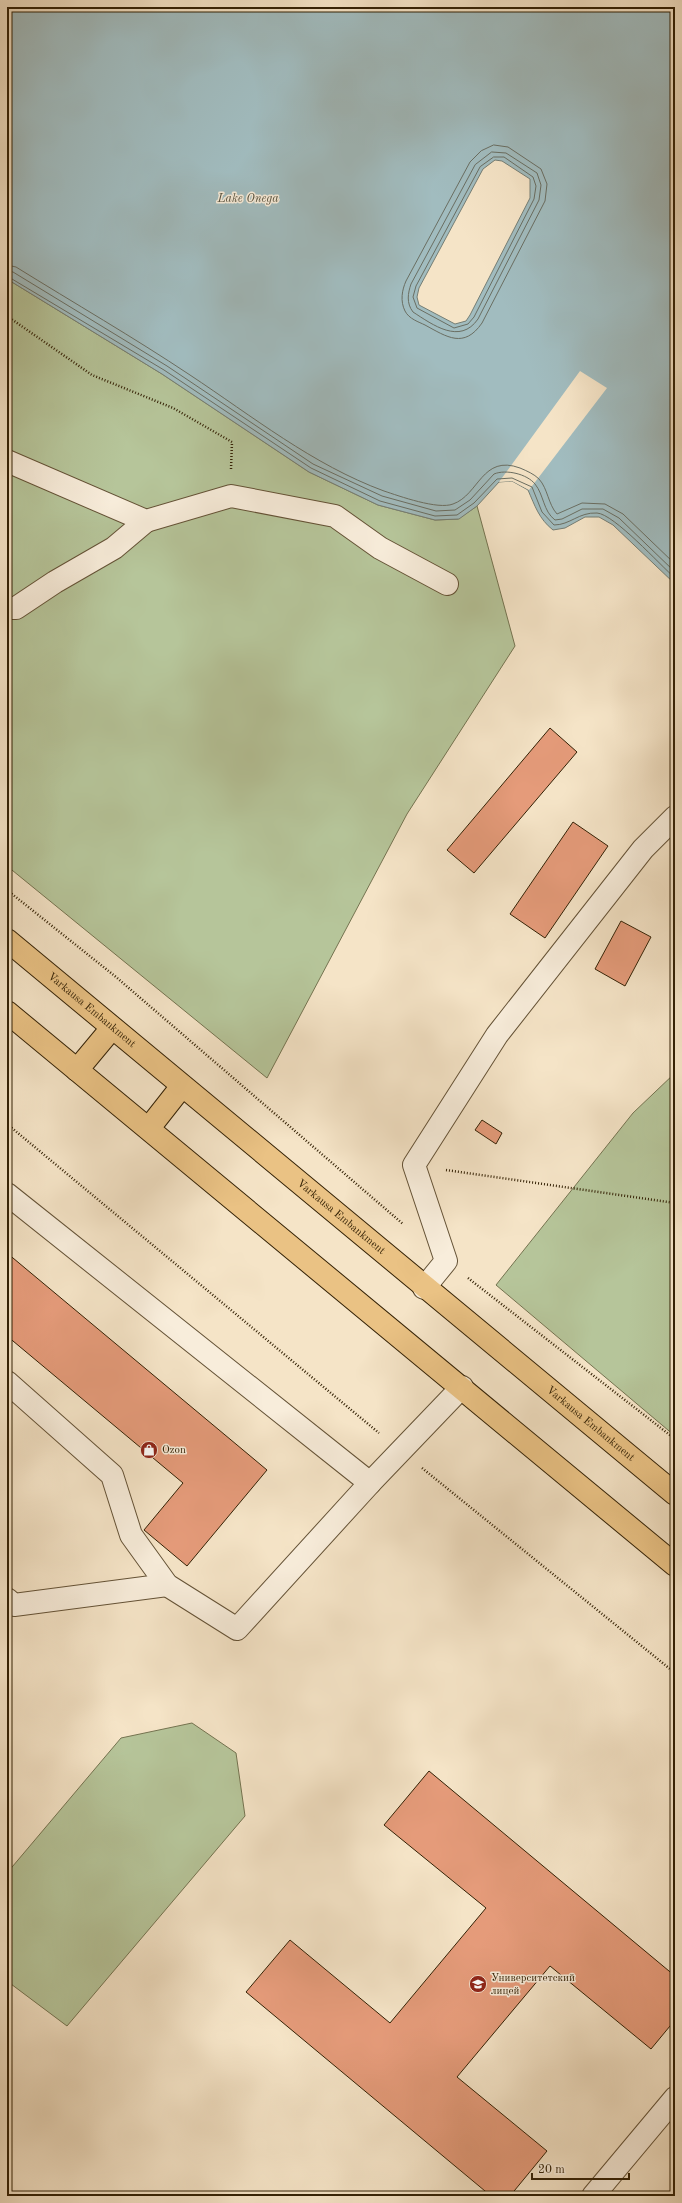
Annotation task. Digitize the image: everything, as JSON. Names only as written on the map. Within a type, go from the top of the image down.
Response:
[{"type":"main road","name":"Varkausa Embankment","points":[[7,940],[424,1288],[675,1494]]},
{"type":"main road","points":[[7,1012],[462,1387],[675,1565]]},
{"type":"main road","points":[[77,1070],[112,1028]]},
{"type":"main road","points":[[149,1128],[182,1086]]},
{"type":"lane","points":[[7,461],[146,521]]},
{"type":"lane","points":[[7,608],[16,608],[55,582],[114,548],[146,521],[231,496],[334,516],[380,548],[447,584]]},
{"type":"lane","points":[[424,1288],[446,1261],[414,1165],[497,1035],[642,849],[675,817]]},
{"type":"lane","points":[[7,1194],[370,1483]]},
{"type":"lane","points":[[7,1382],[112,1475],[131,1535],[167,1585],[238,1629],[370,1483],[462,1387]]},
{"type":"lane","points":[[9,1606],[167,1585]]},
{"type":"lane","points":[[593,2196],[675,2098]]},
{"type":"path","points":[[7,316],[92,375],[173,408],[232,442],[231,496]]},
{"type":"path","points":[[7,890],[116,977],[404,1225]]},
{"type":"path","points":[[7,1124],[401,1451],[675,1673]]},
{"type":"path","points":[[414,1165],[675,1203]]},
{"type":"path","points":[[446,1261],[675,1439]]},
{"type":"green space","points":[[7,279],[162,374],[309,472],[378,505],[435,520],[458,519],[477,506],[515,646],[407,814],[267,1078],[7,866]]},
{"type":"green space","points":[[675,1073],[675,1436],[496,1285],[633,1113]]},
{"type":"green space","points":[[192,1723],[236,1753],[245,1816],[67,2026],[7,1981],[7,1873],[121,1738]]},
{"type":"water","name":"Lake Onega","points":[[7,7],[675,7],[675,584],[613,525],[599,517],[585,517],[565,528],[553,530],[541,517],[528,490],[512,481],[499,482],[477,506],[459,519],[435,520],[378,505],[309,472],[162,374],[7,279]],"holes":[[[495,160],[502,161],[530,179],[530,198],[470,315],[466,321],[455,324],[419,305],[417,297],[419,288],[483,169]]]},
{"type":"pier","points":[[580,371],[607,388],[529,490],[512,481],[499,482]]},
{"type":"building","points":[[550,728],[577,752],[474,873],[447,850]]},
{"type":"building","points":[[573,822],[608,846],[545,938],[510,914]]},
{"type":"building","points":[[621,921],[651,937],[625,986],[595,969]]},
{"type":"building","points":[[482,1120],[502,1133],[496,1144],[475,1130]]},
{"type":"building","points":[[7,1253],[267,1470],[187,1566],[144,1530],[183,1483],[7,1336]]},
{"type":"building","name":"Университетский лицей","points":[[429,1771],[675,1976],[675,2020],[651,2049],[550,1966],[457,2077],[547,2151],[510,2196],[491,2196],[246,1992],[290,1940],[390,2023],[486,1908],[384,1825]]},
{"type":"place","name":"Ozon","points":[[149,1450]]},
{"type":"place","name":"Университетский лицей","points":[[478,1984]]}]
